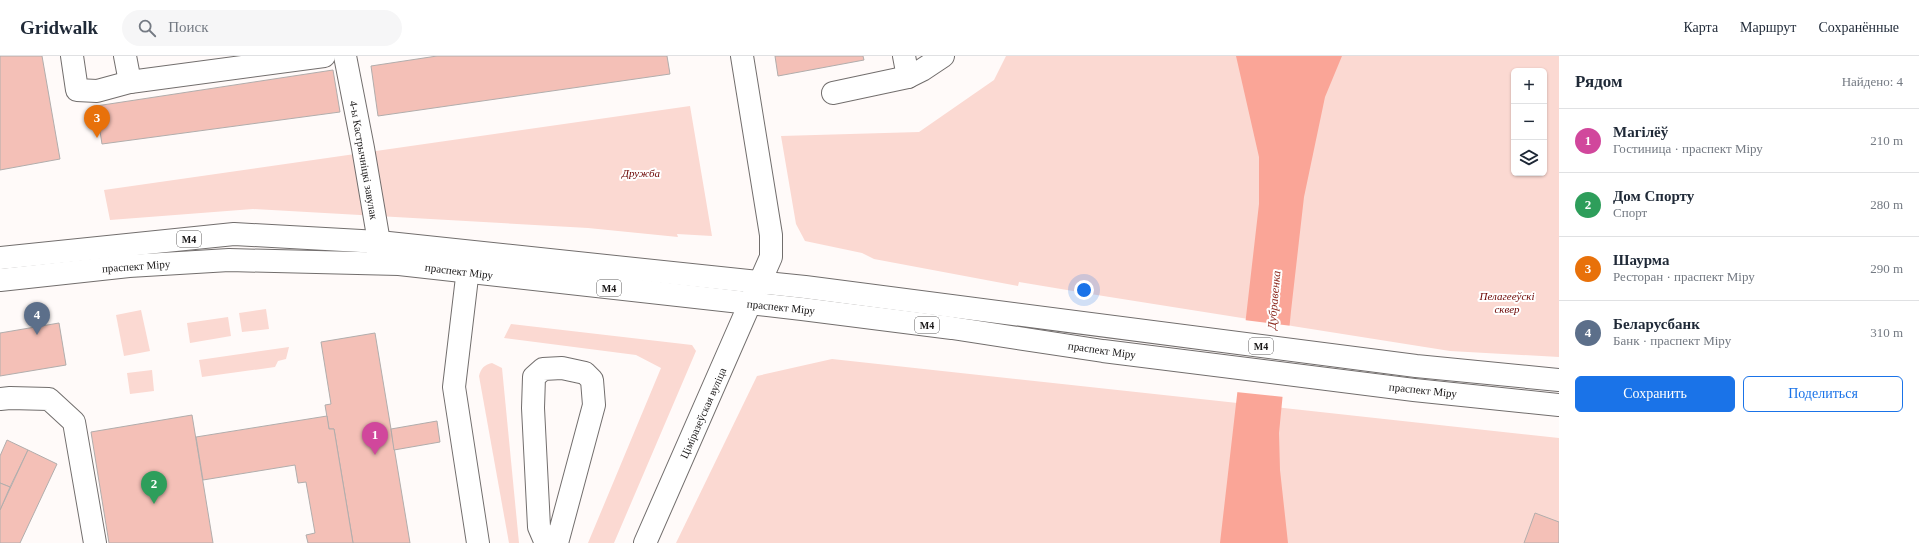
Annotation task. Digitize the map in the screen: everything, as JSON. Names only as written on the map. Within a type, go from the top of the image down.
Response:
[{"type":"main road","points":[[72,56],[77,90],[97,91],[130,82],[324,56]]},
{"type":"main road","points":[[125,56],[130,82]]},
{"type":"main road","name":"4-ы Кастрычніцкі завулак","points":[[345,56],[379,242],[376,264]]},
{"type":"main road","name":"Ціміразеўская вуліца","points":[[645,543],[771,257],[771,235],[742,56]]},
{"type":"main road","points":[[904,56],[908,77]]},
{"type":"main road","points":[[833,94],[908,77],[922,70],[943,56]]},
{"type":"main road","name":"праспект Міру","points":[[0,258],[234,234],[379,242],[760,282],[1416,366],[1559,380]]},
{"type":"main road","points":[[470,251],[454,387],[478,543]]},
{"type":"main road","name":"праспект Міру","points":[[0,280],[129,266],[229,260],[399,264],[952,328],[1103,351],[1414,390],[1559,405]]},
{"type":"main road","points":[[548,543],[545,541],[539,528],[533,408],[534,377],[543,369],[562,368],[585,374],[592,380],[594,405],[557,543]]},
{"type":"main road","points":[[0,399],[49,399],[74,422],[95,543]]},
{"type":"green space","name":"Пелагееўскі сквер","points":[[1006,56],[1559,56],[1559,357],[1450,351],[1019,282],[1018,286],[874,259],[862,253],[805,241],[796,224],[781,136],[919,132],[994,80]]},
{"type":"green space","name":"Дружба","points":[[690,106],[712,236],[677,234],[678,237],[588,228],[253,209],[110,220],[104,190]]},
{"type":"green space","points":[[266,309],[269,329],[242,332],[239,313]]},
{"type":"green space","points":[[141,310],[150,351],[124,356],[116,315]]},
{"type":"green space","points":[[228,317],[231,336],[190,343],[187,323]]},
{"type":"green space","points":[[511,324],[692,345],[696,351],[614,543],[588,543],[661,368],[636,355],[504,338]]},
{"type":"green space","points":[[289,347],[286,359],[278,361],[275,367],[202,377],[199,360]]},
{"type":"green space","points":[[832,359],[1559,438],[1559,543],[676,543],[757,376]]},
{"type":"green space","points":[[492,363],[502,368],[519,543],[509,543],[479,376],[483,367]]},
{"type":"green space","points":[[152,370],[154,391],[130,394],[127,373]]},
{"type":"water","name":"Дубравенка","points":[[1236,56],[1342,56],[1325,97],[1304,197],[1291,311],[1279,433],[1280,470],[1288,543],[1220,543],[1259,204],[1259,157]]},
{"type":"pier","points":[[1244,320],[1292,326],[1284,397],[1236,392]]},
{"type":"building","points":[[0,56],[42,56],[60,159],[0,170]]},
{"type":"building","points":[[437,56],[667,56],[670,74],[378,116],[371,66]]},
{"type":"building","points":[[775,56],[863,56],[864,60],[778,76]]},
{"type":"building","points":[[333,70],[340,112],[102,144],[96,106]]},
{"type":"building","points":[[59,323],[66,365],[0,376],[0,333]]},
{"type":"building","points":[[375,333],[410,543],[353,543],[334,429],[329,429],[325,405],[331,404],[321,342]]},
{"type":"building","points":[[192,415],[213,543],[109,543],[91,432]]},
{"type":"building","points":[[327,416],[329,429],[334,429],[353,543],[308,543],[306,535],[315,533],[306,482],[298,483],[295,465],[203,480],[196,437]]},
{"type":"building","points":[[437,421],[440,442],[394,450],[391,429]]},
{"type":"building","points":[[7,440],[28,450],[10,487],[0,483],[0,456]]},
{"type":"building","points":[[28,450],[57,464],[20,543],[0,543],[0,510]]},
{"type":"building","points":[[0,483],[10,487],[0,510]]},
{"type":"building","points":[[1535,513],[1559,522],[1559,543],[1524,543]]},
{"type":"place","name":"Шаурма","points":[[97,138]]},
{"type":"place","name":"Беларусбанк","points":[[37,335]]},
{"type":"place","name":"Магілёў","points":[[375,455]]},
{"type":"place","name":"Дом Спорту","points":[[154,504]]}]
